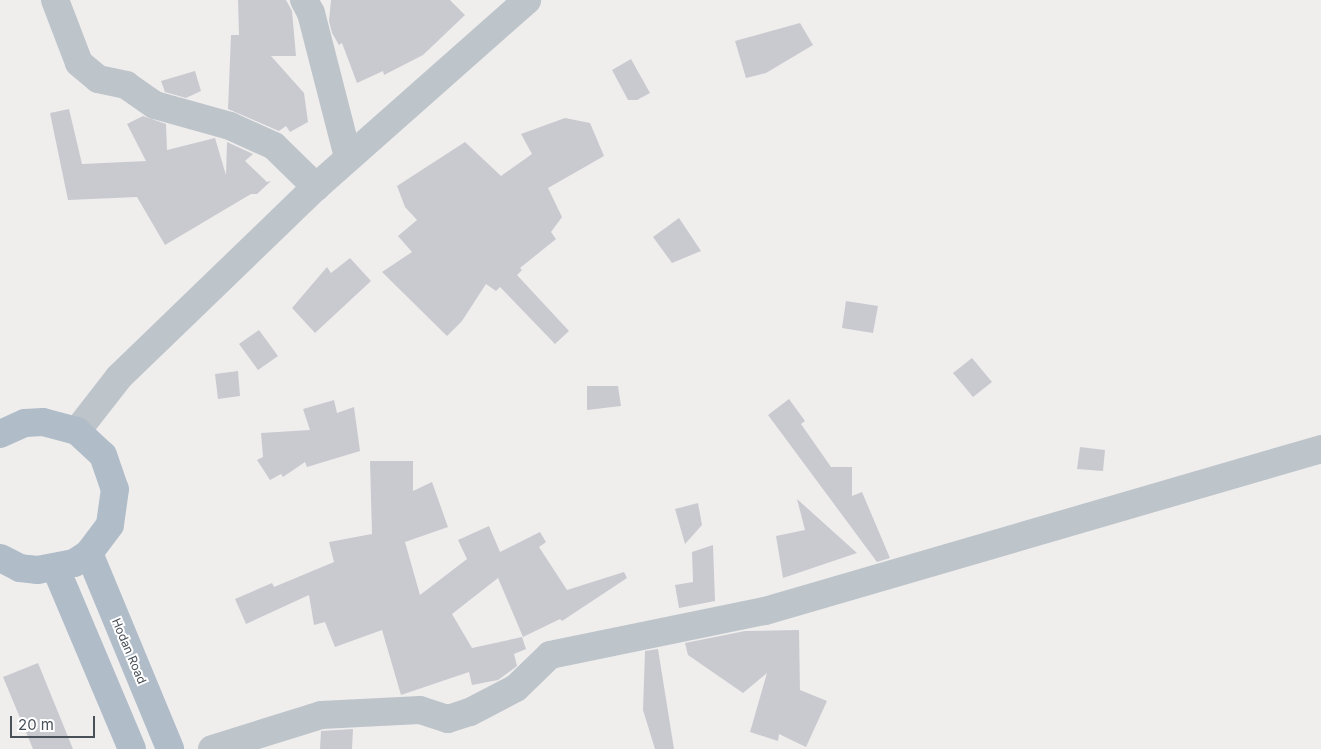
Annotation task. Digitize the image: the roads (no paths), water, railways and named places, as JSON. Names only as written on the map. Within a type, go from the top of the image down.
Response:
[{"type":"main road","points":[[0,558],[20,568],[56,568],[89,553],[110,524],[115,489],[103,455],[77,431],[43,422],[3,426]]},
{"type":"main road","name":"Hodan Road","points":[[89,553],[170,749]]},
{"type":"main road","points":[[56,568],[132,749]]},
{"type":"street","points":[[55,0],[79,63],[98,79],[126,85],[155,105],[230,126],[274,146],[316,188]]},
{"type":"street","points":[[304,0],[312,13],[348,157]]},
{"type":"street","points":[[77,431],[119,377],[348,157],[527,0]]},
{"type":"street","points":[[212,749],[321,715],[420,710],[448,719],[470,712],[516,688],[550,655],[764,611],[1321,449]]}]
